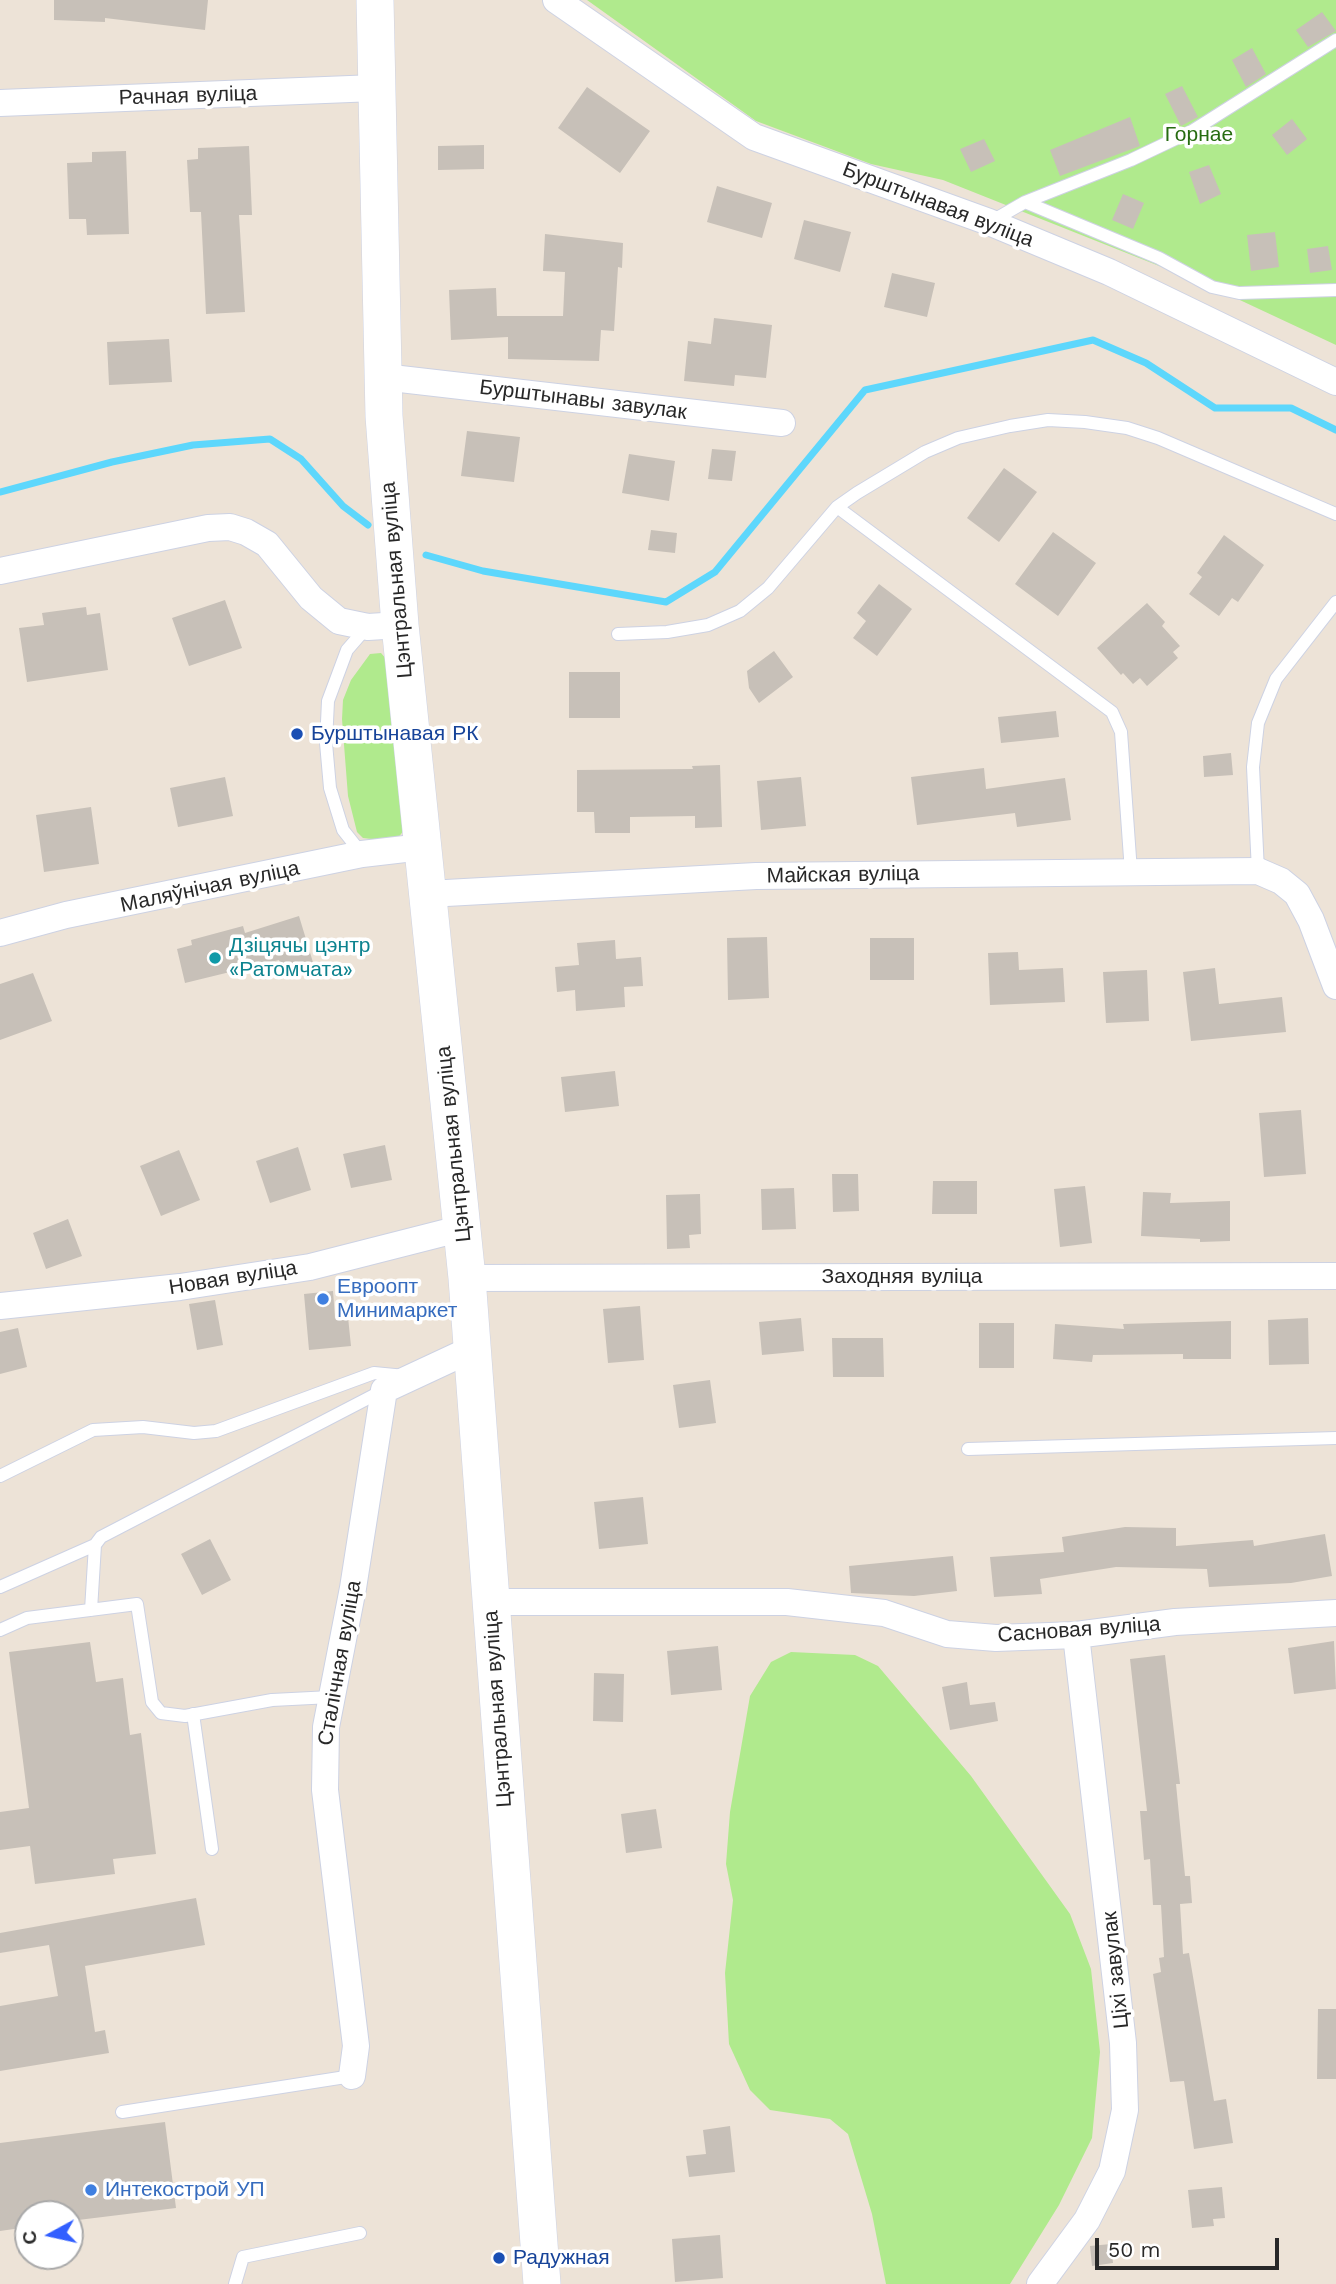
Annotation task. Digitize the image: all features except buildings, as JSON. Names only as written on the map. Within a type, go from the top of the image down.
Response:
[{"type":"street","name":"Цэнтральная вуліца","points":[[376,0],[383,377],[384,626],[422,848],[463,1228],[542,2284]]},
{"type":"street","name":"Бурштынавая вуліца","points":[[556,0],[754,136],[989,222],[1109,272],[1336,382]]},
{"type":"street","name":"Рачная вуліца","points":[[0,103],[376,88]]},
{"type":"street","name":"Бурштынавы завулак","points":[[383,377],[782,423]]},
{"type":"street","points":[[0,571],[208,527],[230,527],[246,532],[267,544],[311,598],[339,621],[384,626]]},
{"type":"street","name":"Маляўнічая вуліца","points":[[0,933],[66,915],[362,854],[422,848]]},
{"type":"street","points":[[1258,870],[1281,881],[1297,894],[1311,920],[1336,986]]},
{"type":"street","name":"Майская вуліца","points":[[428,894],[756,876],[1258,870]]},
{"type":"street","name":"Новая вуліца","points":[[0,1306],[180,1287],[310,1267],[463,1228]]},
{"type":"street","name":"Заходняя вуліца","points":[[467,1278],[1336,1276]]},
{"type":"street","points":[[384,1390],[472,1349]]},
{"type":"street","name":"Сталічная вуліца","points":[[352,2076],[356,2046],[325,1790],[326,1727],[354,1588],[384,1390]]},
{"type":"street","name":"Сасновая вуліца","points":[[490,1602],[787,1602],[884,1613],[947,1634],[996,1638],[1076,1635],[1175,1622],[1336,1613]]},
{"type":"street","name":"Ціхі завулак","points":[[1040,2284],[1087,2220],[1112,2171],[1125,2110],[1123,2043],[1115,1961],[1076,1635]]},
{"type":"lane","points":[[989,222],[1024,202],[1131,160],[1192,131],[1336,40]]},
{"type":"lane","points":[[1024,202],[1159,258],[1212,287],[1239,293],[1336,290]]},
{"type":"lane","points":[[618,634],[667,632],[708,625],[740,611],[768,588],[837,507],[925,452],[958,438],[1048,421],[1085,422],[1127,428],[1158,438],[1336,514]]},
{"type":"lane","points":[[837,507],[1112,712],[1121,732],[1131,872]]},
{"type":"lane","points":[[1258,870],[1253,767],[1258,723],[1276,679],[1336,602]]},
{"type":"lane","points":[[362,854],[343,830],[330,788],[326,743],[328,701],[347,650],[384,626]]},
{"type":"lane","points":[[0,1476],[93,1430],[143,1427],[194,1433],[216,1431],[374,1373],[388,1372],[412,1377]]},
{"type":"lane","points":[[0,1587],[95,1545],[102,1537],[135,1518],[384,1390]]},
{"type":"lane","points":[[968,1449],[1336,1438]]},
{"type":"lane","points":[[91,1610],[95,1545]]},
{"type":"lane","points":[[0,1630],[27,1618],[137,1604],[152,1702],[161,1713],[173,1716],[272,1700],[331,1697]]},
{"type":"lane","points":[[193,1714],[212,1849]]},
{"type":"lane","points":[[122,2112],[352,2076]]},
{"type":"lane","points":[[235,2284],[243,2257],[360,2233]]},
{"type":"green space","name":"Горнае","points":[[587,0],[1336,0],[1336,345],[1212,287],[943,180],[871,164],[756,121]]},
{"type":"green space","points":[[381,653],[387,660],[404,830],[398,838],[381,840],[363,838],[357,832],[348,796],[342,719],[343,700],[351,680],[370,654]]},
{"type":"green space","points":[[791,1652],[855,1655],[878,1666],[971,1776],[1070,1914],[1091,1969],[1100,2052],[1092,2138],[1059,2205],[1010,2284],[886,2284],[872,2214],[848,2134],[830,2119],[770,2110],[750,2090],[729,2044],[725,1973],[733,1900],[726,1864],[730,1812],[750,1696],[771,1662]]},
{"type":"waterway","points":[[426,555],[483,571],[666,602],[715,572],[865,390],[1093,340],[1146,363],[1215,408],[1291,408],[1336,430]]},
{"type":"waterway","points":[[0,492],[112,462],[193,445],[270,439],[301,459],[343,506],[368,525]]},
{"type":"place","name":"Бурштынавая РК","points":[[297,734]]},
{"type":"place","name":"Дзіцячы цэнтр «Ратомчата»","points":[[215,958]]},
{"type":"place","name":"Евроопт Минимаркет","points":[[323,1299]]},
{"type":"place","name":"Интекострой УП","points":[[91,2190]]},
{"type":"place","name":"Радужная","points":[[499,2258]]}]
